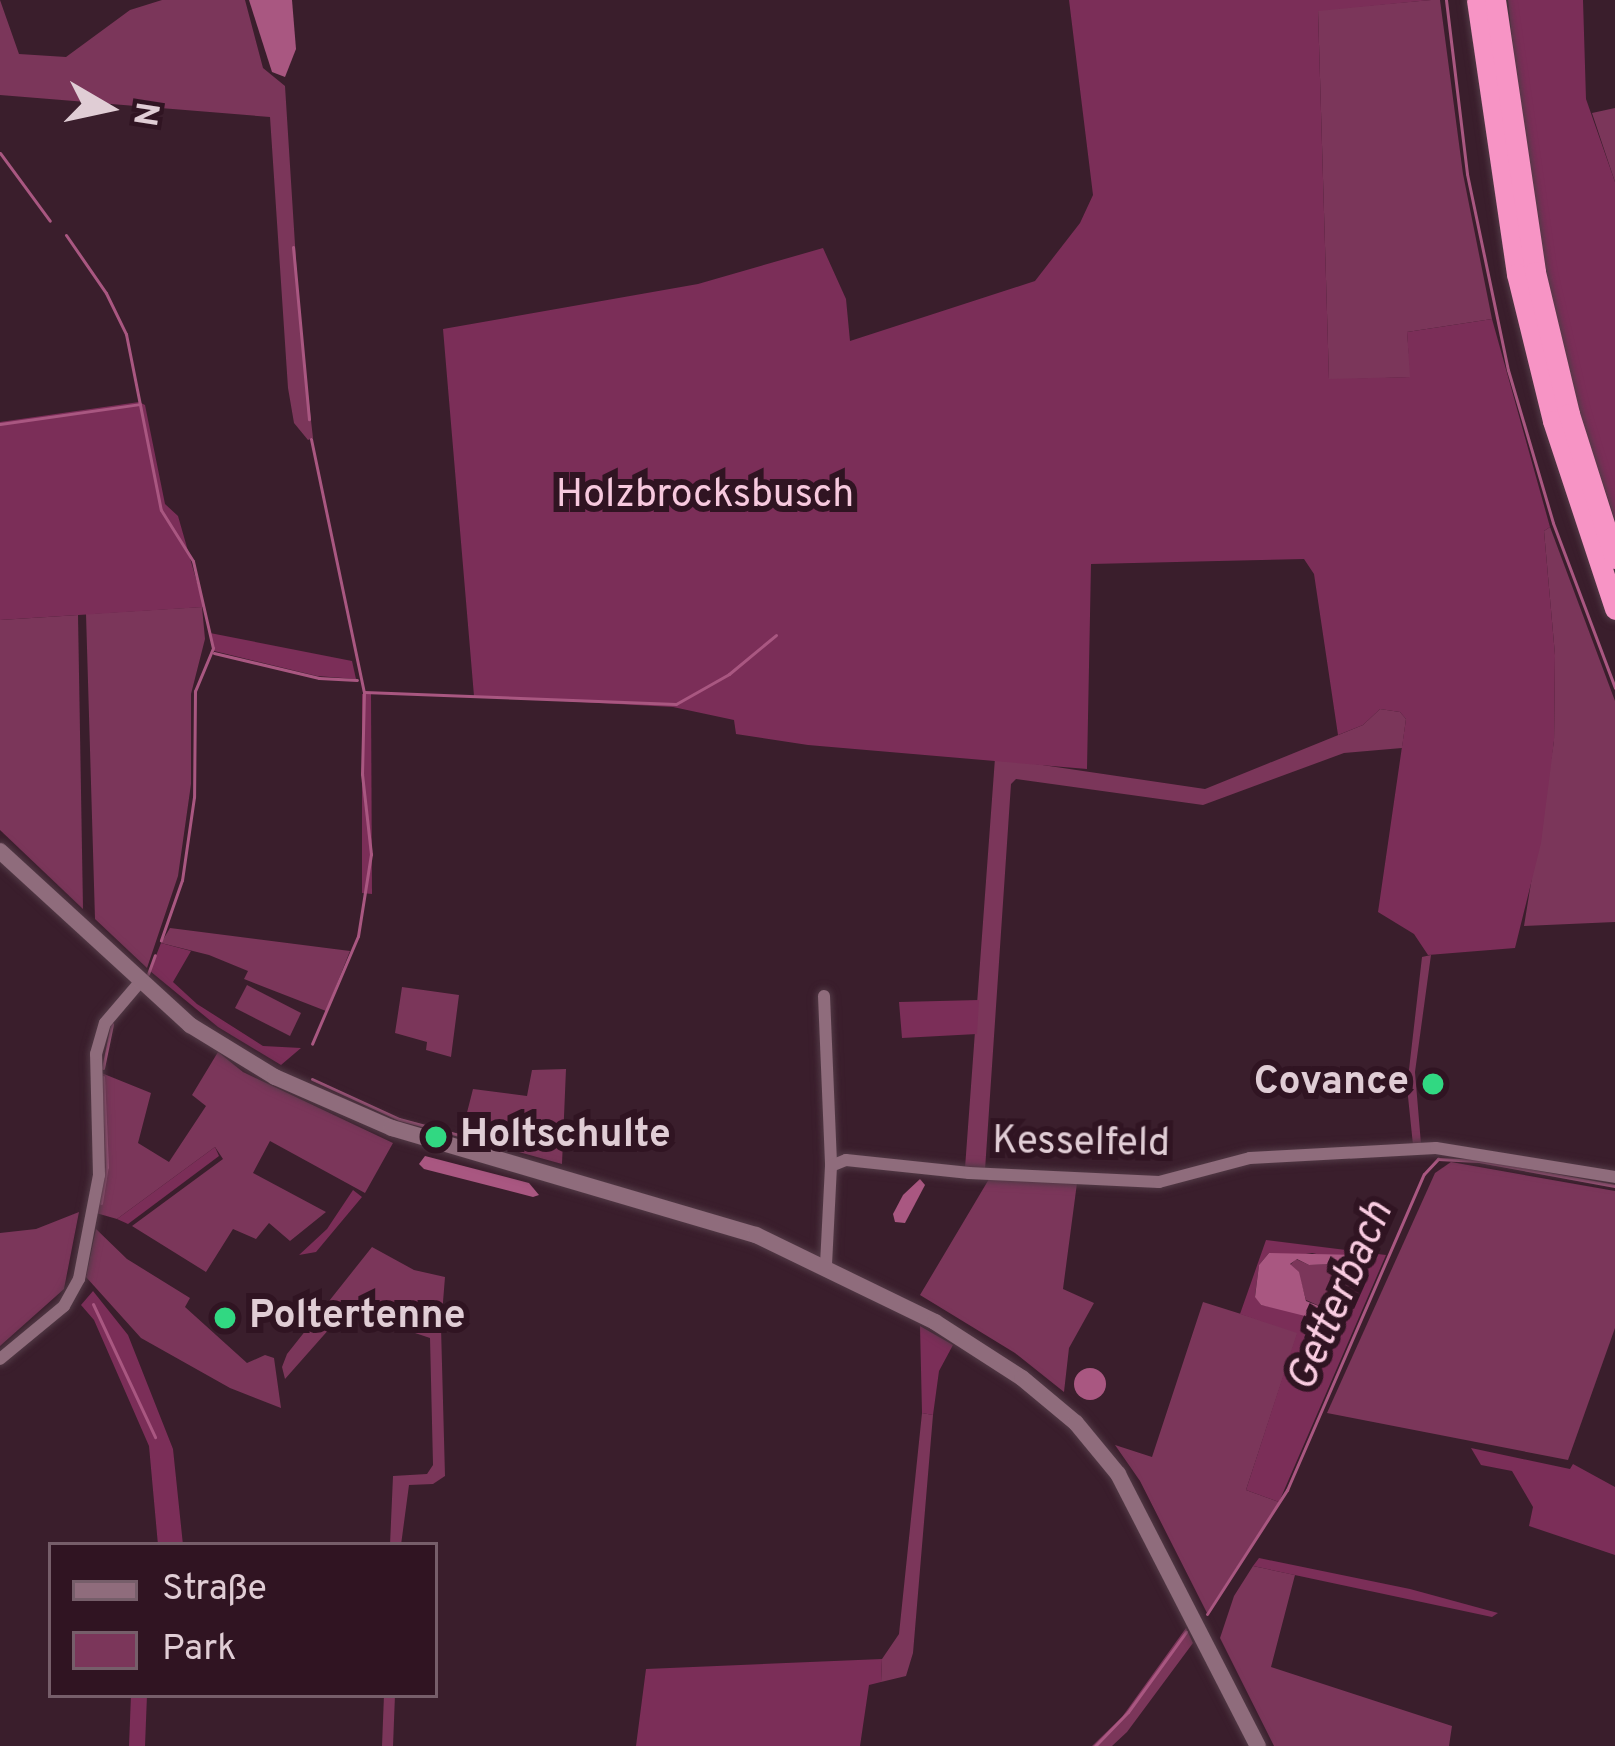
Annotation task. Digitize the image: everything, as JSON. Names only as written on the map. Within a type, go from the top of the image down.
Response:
[{"type":"highway","points":[[1477,0],[1501,186],[1522,297],[1575,497],[1615,609]]},
{"type":"highway","points":[[1495,0],[1534,272],[1569,414],[1615,559]]},
{"type":"main road","points":[[0,851],[140,982],[218,1044],[357,1115],[717,1220],[826,1264],[979,1348],[1059,1407],[1097,1446],[1133,1500],[1258,1746]]},
{"type":"street","points":[[0,1359],[64,1306],[80,1279],[99,1174],[96,1054],[105,1023],[140,982]]},
{"type":"street","points":[[824,996],[831,1166],[831,1247],[826,1264]]},
{"type":"street","name":"Kesselfeld","points":[[831,1166],[866,1161],[970,1173],[1159,1182],[1250,1158],[1436,1148],[1615,1177]]},
{"type":"green space","points":[[0,0],[19,54],[66,57],[130,10],[162,0],[245,0],[263,68],[285,86],[300,324],[313,438],[308,440],[294,423],[288,388],[270,117],[0,95]]},
{"type":"green space","name":"Holzbrocksbusch","points":[[1069,0],[1431,0],[1318,11],[1329,379],[1410,377],[1407,332],[1492,319],[1550,527],[1544,531],[1555,655],[1554,741],[1541,843],[1515,948],[1428,955],[1414,934],[1378,912],[1406,719],[1400,712],[1380,709],[1363,725],[1338,735],[1314,574],[1304,559],[1091,564],[1087,769],[808,745],[736,734],[734,720],[673,707],[474,696],[443,329],[698,284],[823,248],[846,299],[850,341],[1035,281],[1080,223],[1093,195]]},
{"type":"green space","points":[[1440,0],[1463,174],[1492,319],[1407,332],[1411,377],[1329,380],[1318,10]]},
{"type":"green space","points":[[1508,0],[1583,0],[1586,99],[1615,182],[1615,520],[1581,418],[1548,280],[1523,142]]},
{"type":"green space","points":[[1615,108],[1615,182],[1592,113]]},
{"type":"green space","points":[[139,402],[145,405],[165,504],[178,516],[204,607],[0,620],[0,422]]},
{"type":"green space","points":[[1550,527],[1615,701],[1615,922],[1524,926],[1554,741],[1555,655],[1544,531]]},
{"type":"green space","points":[[202,607],[205,639],[191,694],[191,784],[178,876],[147,968],[95,919],[86,614]]},
{"type":"green space","points":[[78,615],[83,909],[0,830],[0,620]]},
{"type":"green space","points":[[210,633],[352,661],[356,679],[317,676],[214,651]]},
{"type":"green space","points":[[362,694],[371,694],[372,894],[362,893]]},
{"type":"green space","points":[[1380,709],[1400,712],[1406,719],[1402,748],[1344,753],[1203,805],[1016,779],[1011,784],[985,1170],[965,1168],[995,758],[1205,789],[1363,725]]},
{"type":"green space","points":[[170,928],[350,951],[326,1011],[244,979],[248,971],[161,943]]},
{"type":"green space","points":[[161,943],[191,951],[173,982],[197,1004],[263,1046],[301,1048],[281,1065],[218,1027],[150,971]]},
{"type":"green space","points":[[1431,955],[1415,1072],[1421,1144],[1413,1145],[1407,1087],[1422,957]]},
{"type":"green space","points":[[247,985],[301,1013],[290,1036],[235,1008]]},
{"type":"green space","points":[[402,987],[459,995],[451,1057],[426,1050],[427,1042],[395,1033]]},
{"type":"green space","points":[[979,1000],[977,1034],[902,1038],[899,1002]]},
{"type":"green space","points":[[218,1052],[243,1072],[393,1143],[365,1193],[270,1141],[253,1173],[326,1212],[290,1241],[269,1223],[256,1239],[233,1229],[206,1272],[132,1226],[223,1159],[215,1147],[117,1219],[96,1213],[99,1072],[151,1093],[138,1143],[169,1162],[206,1106],[192,1095]]},
{"type":"green space","points":[[566,1069],[562,1164],[461,1136],[473,1089],[527,1096],[532,1070]]},
{"type":"green space","points":[[215,1147],[219,1156],[128,1224],[117,1219]]},
{"type":"green space","points":[[1451,1162],[1615,1191],[1615,1328],[1568,1460],[1327,1413],[1435,1173]]},
{"type":"green space","points":[[989,1179],[1077,1183],[1063,1289],[1094,1303],[1069,1348],[1064,1392],[1015,1353],[920,1295]]},
{"type":"green space","points":[[353,1190],[362,1197],[316,1252],[299,1255],[327,1229]]},
{"type":"green space","points":[[79,1212],[64,1289],[0,1346],[0,1233],[36,1229]]},
{"type":"green space","points":[[96,1229],[127,1259],[190,1298],[185,1307],[247,1363],[265,1355],[274,1358],[281,1408],[230,1388],[141,1338],[86,1277]]},
{"type":"green space","points":[[1266,1240],[1386,1255],[1279,1502],[1246,1490],[1297,1333],[1240,1314]],"holes":[[[1269,1253],[1281,1258],[1312,1253],[1355,1263],[1340,1320],[1261,1305],[1255,1296],[1259,1265]]]},
{"type":"green space","points":[[372,1247],[414,1270],[445,1277],[441,1327],[445,1476],[433,1484],[409,1485],[401,1542],[390,1542],[393,1476],[427,1474],[433,1465],[430,1338],[346,1310],[285,1379],[282,1367],[287,1354]]},
{"type":"green space","points":[[1296,1259],[1309,1265],[1334,1264],[1334,1292],[1326,1309],[1306,1300],[1298,1272],[1290,1265]]},
{"type":"green space","points":[[93,1291],[128,1335],[173,1449],[183,1542],[158,1542],[149,1446],[94,1320],[81,1305]]},
{"type":"green space","points":[[1203,1302],[1298,1332],[1246,1490],[1279,1502],[1207,1613],[1140,1481],[1115,1445],[1152,1457]]},
{"type":"green space","points":[[920,1326],[953,1345],[939,1371],[933,1415],[922,1413]]},
{"type":"green space","points":[[922,1413],[933,1415],[913,1653],[906,1676],[881,1682],[882,1659],[899,1634]]},
{"type":"green space","points":[[1471,1448],[1570,1469],[1573,1464],[1615,1487],[1615,1555],[1529,1526],[1533,1507],[1512,1471],[1481,1465]]},
{"type":"green space","points":[[1259,1558],[1410,1589],[1498,1613],[1492,1617],[1253,1566]]},
{"type":"green space","points":[[1253,1566],[1295,1575],[1271,1667],[1452,1726],[1449,1746],[1274,1746],[1220,1638],[1234,1596]]},
{"type":"green space","points":[[1186,1628],[1193,1643],[1127,1732],[1112,1746],[1092,1746],[1122,1717]]},
{"type":"green space","points":[[882,1659],[881,1682],[869,1685],[860,1746],[636,1746],[646,1669]]},
{"type":"green space","points":[[131,1698],[147,1698],[145,1746],[129,1746]]},
{"type":"green space","points":[[384,1698],[395,1698],[393,1746],[382,1746]]},
{"type":"water","points":[[249,0],[292,0],[296,49],[285,77],[272,72]]},
{"type":"water","points":[[425,1156],[529,1183],[539,1195],[424,1169],[419,1164]]},
{"type":"water","points":[[920,1179],[925,1185],[905,1223],[895,1222],[893,1214],[903,1195]]},
{"type":"water","points":[[1269,1253],[1358,1255],[1338,1323],[1321,1322],[1315,1312],[1305,1316],[1261,1305],[1255,1297],[1259,1265]],"holes":[[[1297,1259],[1309,1265],[1334,1264],[1334,1292],[1326,1309],[1306,1301],[1299,1272],[1290,1264]]]},
{"type":"water","points":[[1090,1368],[1101,1373],[1106,1384],[1101,1395],[1090,1400],[1079,1395],[1074,1384],[1079,1373]]},
{"type":"waterway","points":[[1446,0],[1467,174],[1508,370],[1553,523],[1615,688]]},
{"type":"waterway","points":[[0,153],[50,221]]},
{"type":"waterway","points":[[66,235],[106,293],[126,334],[161,510],[193,561],[213,648],[195,691],[194,797],[182,880],[161,940]]},
{"type":"waterway","points":[[293,247],[309,419]]},
{"type":"waterway","points":[[0,424],[140,404]]},
{"type":"waterway","points":[[311,439],[364,692],[362,774],[371,854],[358,936],[312,1044]]},
{"type":"waterway","points":[[364,692],[676,704],[729,674],[776,635]]},
{"type":"waterway","points":[[214,653],[319,678],[357,680]]},
{"type":"waterway","points":[[148,974],[155,955]]},
{"type":"waterway","points":[[103,1068],[112,1024]]},
{"type":"waterway","points":[[101,1203],[107,1167],[103,1077]]},
{"type":"waterway","points":[[312,1079],[399,1119],[496,1145]]},
{"type":"waterway","name":"Getterbach","points":[[1207,1614],[1287,1490],[1424,1174],[1438,1159],[1479,1161],[1615,1186]]},
{"type":"waterway","points":[[93,1304],[155,1437]]},
{"type":"waterway","name":"Getterbach","points":[[1095,1746],[1128,1712],[1186,1632]]},
{"type":"place","name":"Covance","points":[[1433,1084]]},
{"type":"place","name":"Holtschulte","points":[[436,1137]]},
{"type":"place","name":"Poltertenne","points":[[225,1318]]}]
